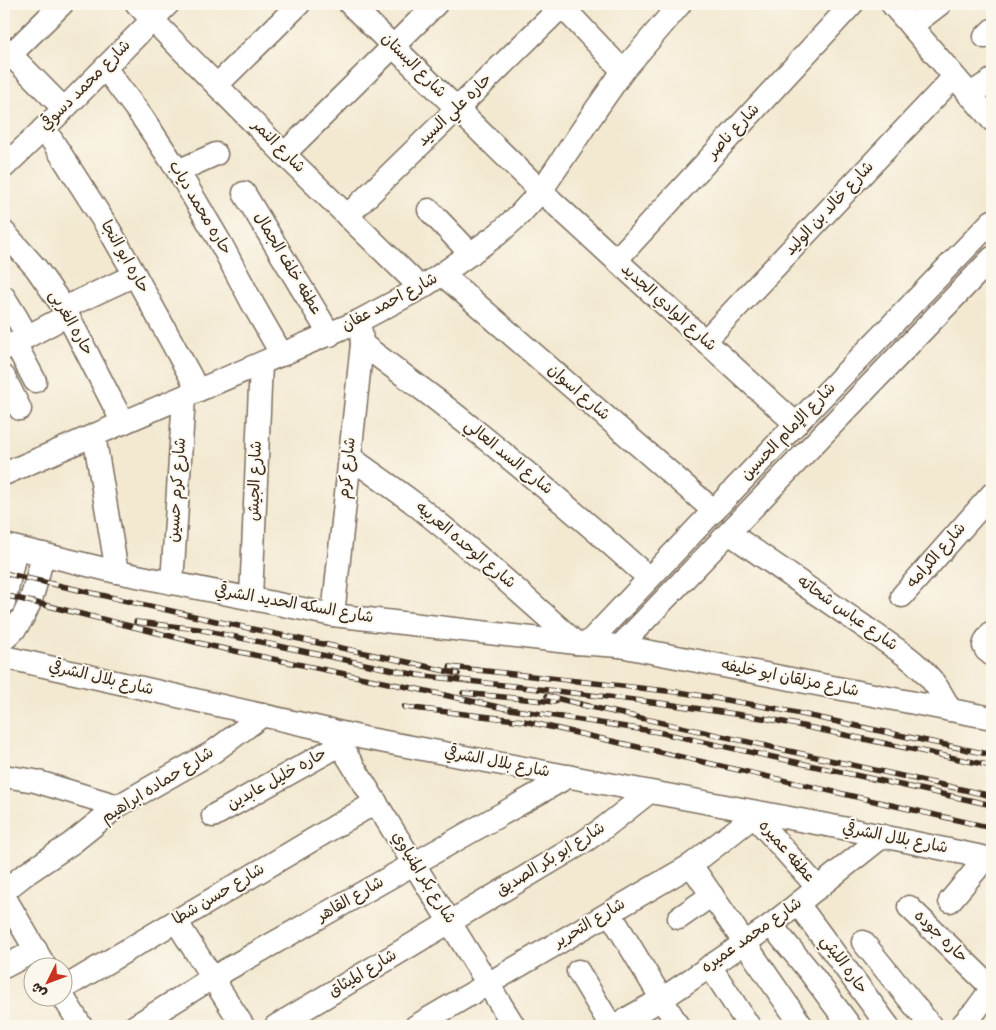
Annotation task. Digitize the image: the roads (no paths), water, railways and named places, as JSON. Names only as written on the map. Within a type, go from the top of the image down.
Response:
[{"type":"street","points":[[62,4],[6,54],[64,109]]},
{"type":"street","name":"شارع النمر","points":[[137,4],[284,154],[421,288]]},
{"type":"street","name":"شارع محمد دسوقي","points":[[4,167],[168,4]]},
{"type":"street","points":[[217,85],[299,4]]},
{"type":"street","name":"شارع البستان","points":[[350,4],[541,191]]},
{"type":"street","points":[[284,154],[436,4]]},
{"type":"street","name":"شارع احمد عفان","points":[[4,474],[330,335],[421,288],[471,254],[498,234],[541,191],[623,71],[680,4]]},
{"type":"street","name":"شارع ناصر","points":[[616,260],[852,4]]},
{"type":"street","points":[[892,4],[992,120]]},
{"type":"street","points":[[911,26],[940,4]]},
{"type":"street","points":[[561,5],[623,71]]},
{"type":"street","name":"حاره علي السيد","points":[[347,216],[457,110],[561,5]]},
{"type":"street","name":"حاره محمد دياب","points":[[105,68],[142,117],[178,171],[282,354]]},
{"type":"street","name":"شارع خالد بن الوليد","points":[[705,341],[954,77]]},
{"type":"street","points":[[969,95],[992,80]]},
{"type":"street","name":"حاره ابو النجا","points":[[44,128],[135,274],[191,393]]},
{"type":"street","points":[[178,171],[216,154]]},
{"type":"street","name":"شارع الوادي الجديد","points":[[541,191],[796,424]]},
{"type":"street","name":"عطفه خلف الجمال","points":[[244,193],[330,335]]},
{"type":"street","points":[[428,210],[471,254]]},
{"type":"street","name":"شارع الإمام الحسين","points":[[582,643],[649,578],[992,221]]},
{"type":"street","name":"حاره الغربى","points":[[4,232],[36,268],[66,311],[123,423]]},
{"type":"street","name":"شارع الإمام الحسين","points":[[620,646],[992,258]]},
{"type":"street","points":[[15,343],[66,311],[135,274]]},
{"type":"street","name":"شارع اسوان","points":[[442,274],[714,511]]},
{"type":"street","points":[[4,297],[17,318],[15,343],[35,381]]},
{"type":"street","name":"شارع كرم","points":[[333,615],[362,344],[359,321]]},
{"type":"street","name":"شارع السد العالي","points":[[362,344],[437,400],[512,460],[649,578]]},
{"type":"street","name":"شارع الجيش","points":[[251,598],[261,364]]},
{"type":"street","points":[[4,377],[20,409]]},
{"type":"street","name":"شارع كرم حسين","points":[[172,583],[191,393]]},
{"type":"street","points":[[94,435],[117,572]]},
{"type":"street","name":"شارع الوحده العربيه","points":[[350,457],[411,501],[582,643]]},
{"type":"street","name":"شارع الكرامه","points":[[902,596],[992,494]]},
{"type":"street","name":"شارع عباس شحاته","points":[[729,533],[919,666],[932,679],[950,710]]},
{"type":"street","points":[[4,603],[10,546]]},
{"type":"street","name":"شارع السكه الحديد الشرقي","points":[[10,546],[117,572],[333,615],[582,643]]},
{"type":"street","points":[[4,639],[17,626],[24,614],[34,592],[43,554]]},
{"type":"street","points":[[992,632],[984,646],[992,655]]},
{"type":"street","name":"شارع مزلقان ابو خليفه","points":[[582,643],[620,646],[992,718]]},
{"type":"street","name":"شارع بلال الشرقي","points":[[4,657],[263,715],[336,738],[364,738],[569,776],[756,814],[883,836],[989,859]]},
{"type":"street","name":"شارع حماده ابراهيم","points":[[4,891],[72,843],[118,806],[213,752],[263,715]]},
{"type":"street","name":"شارع بكر المنياوي","points":[[336,738],[514,1026]]},
{"type":"street","name":"حاره خليل عابدين","points":[[213,816],[336,738]]},
{"type":"street","points":[[4,776],[35,781],[118,806]]},
{"type":"street","name":"شارع القاهر","points":[[135,1026],[212,978],[569,776]]},
{"type":"street","name":"شارع ابو بكر الصديق","points":[[450,922],[605,827],[648,792]]},
{"type":"street","name":"شارع حسن شطا","points":[[72,983],[376,802]]},
{"type":"street","name":"شارع التحرير","points":[[416,1026],[691,864],[756,814]]},
{"type":"street","name":"عطفه عميره","points":[[756,814],[818,888]]},
{"type":"street","name":"شارع محمد عميره","points":[[612,1026],[662,999],[771,925],[883,836]]},
{"type":"street","points":[[950,901],[989,859]]},
{"type":"street","points":[[691,864],[802,1026]]},
{"type":"street","points":[[679,918],[712,895]]},
{"type":"street","points":[[4,896],[40,958]]},
{"type":"street","name":"حاره الليثي","points":[[798,904],[888,1026]]},
{"type":"street","name":"حاره جوده","points":[[908,907],[991,993]]},
{"type":"street","points":[[610,913],[678,1026]]},
{"type":"street","points":[[176,921],[243,1026]]},
{"type":"street","name":"شارع الميثاق","points":[[276,1026],[450,922]]},
{"type":"street","points":[[771,925],[809,971],[850,1026]]},
{"type":"street","points":[[863,942],[931,1026]]},
{"type":"street","points":[[4,967],[22,963]]},
{"type":"street","points":[[710,966],[750,1026]]},
{"type":"street","points":[[578,971],[612,1026]]},
{"type":"street","points":[[961,1026],[991,993]]},
{"type":"street","points":[[68,1008],[75,1024]]},
{"type":"railway","points":[[4,573],[458,674]]},
{"type":"railway","points":[[4,595],[211,646],[503,708],[658,732],[992,805]]},
{"type":"railway","points":[[136,622],[198,629],[417,675],[660,703],[769,719],[992,766]]},
{"type":"railway","points":[[450,667],[685,693],[773,708],[992,755]]},
{"type":"railway","points":[[463,693],[555,702]]},
{"type":"railway","points":[[547,696],[589,706]]},
{"type":"railway","points":[[582,705],[992,796]]},
{"type":"railway","points":[[404,707],[524,721],[992,828]]}]
